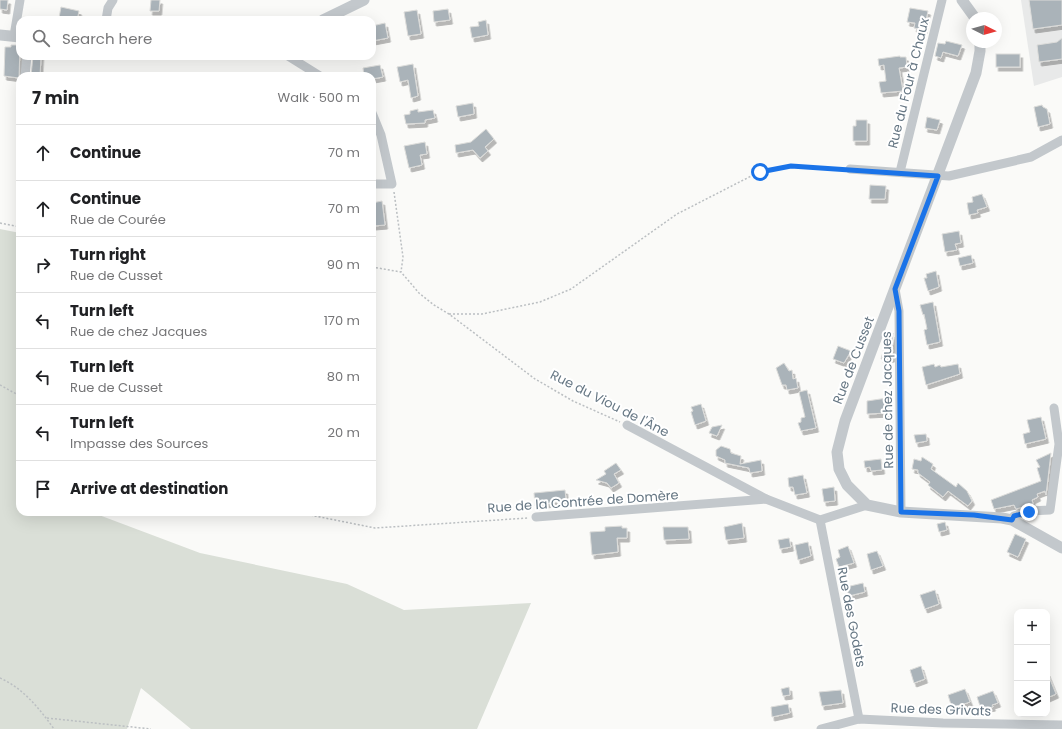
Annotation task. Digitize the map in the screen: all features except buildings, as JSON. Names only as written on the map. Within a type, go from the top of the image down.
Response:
[{"type":"street","points":[[19,16],[20,0]]},
{"type":"street","points":[[107,16],[108,8],[113,0]]},
{"type":"street","points":[[112,16],[113,0]]},
{"type":"street","points":[[331,16],[364,0]]},
{"type":"street","name":"Rue du Four à Chaux","points":[[900,172],[942,0]]},
{"type":"street","points":[[962,0],[971,12]]},
{"type":"street","points":[[0,35],[16,36]]},
{"type":"street","name":"Rue de Cusset","points":[[867,505],[857,498],[847,485],[839,469],[837,452],[844,422],[976,73],[980,48]]},
{"type":"street","points":[[26,72],[27,60]]},
{"type":"street","points":[[294,60],[314,72]]},
{"type":"street","points":[[376,123],[381,135],[392,184],[376,184]]},
{"type":"street","points":[[850,169],[949,176],[1031,157],[1062,140]]},
{"type":"street","name":"Rue de chez Jacques","points":[[895,289],[899,311],[901,512]]},
{"type":"street","points":[[1012,520],[1014,516],[1029,512],[1050,510],[1059,444],[1054,408]]},
{"type":"street","name":"Rue du Viou de l'Âne","points":[[627,425],[766,499]]},
{"type":"street","name":"Rue de la Contrée de Domère","points":[[536,517],[766,499],[820,520]]},
{"type":"street","points":[[820,520],[867,505],[901,512],[974,515],[1012,520],[1062,548]]},
{"type":"street","name":"Rue des Godets","points":[[820,520],[859,719]]},
{"type":"street","points":[[1050,540],[1062,542]]},
{"type":"street","name":"Rue des Grivats","points":[[821,729],[859,719],[943,723],[1062,725]]},
{"type":"path","points":[[449,314],[482,314],[540,302],[571,289],[677,214],[760,172],[791,166],[850,169]]},
{"type":"path","points":[[376,268],[401,272],[403,257],[392,184]]},
{"type":"path","points":[[0,223],[16,226]]},
{"type":"path","name":"Rue du Viou de l'Âne","points":[[401,272],[419,293],[434,306],[449,314],[534,379],[573,401],[627,425]]},
{"type":"path","points":[[0,385],[16,394]]},
{"type":"path","name":"Rue de la Contrée de Domère","points":[[315,516],[376,528],[536,517]]},
{"type":"path","points":[[0,678],[16,685],[47,718],[54,729]]},
{"type":"path","points":[[47,718],[151,729]]},
{"type":"shaded area","points":[[1021,0],[1062,0],[1062,77],[1034,86]]},
{"type":"shaded area","points":[[0,229],[16,232],[16,516],[102,516],[200,553],[347,584],[404,610],[531,603],[477,729],[191,729],[141,688],[127,729],[0,729]]},
{"type":"route","points":[[760,172],[791,166],[900,172],[938,176],[895,289],[899,311],[901,512],[974,515],[1012,520],[1014,516],[1029,512]]}]
